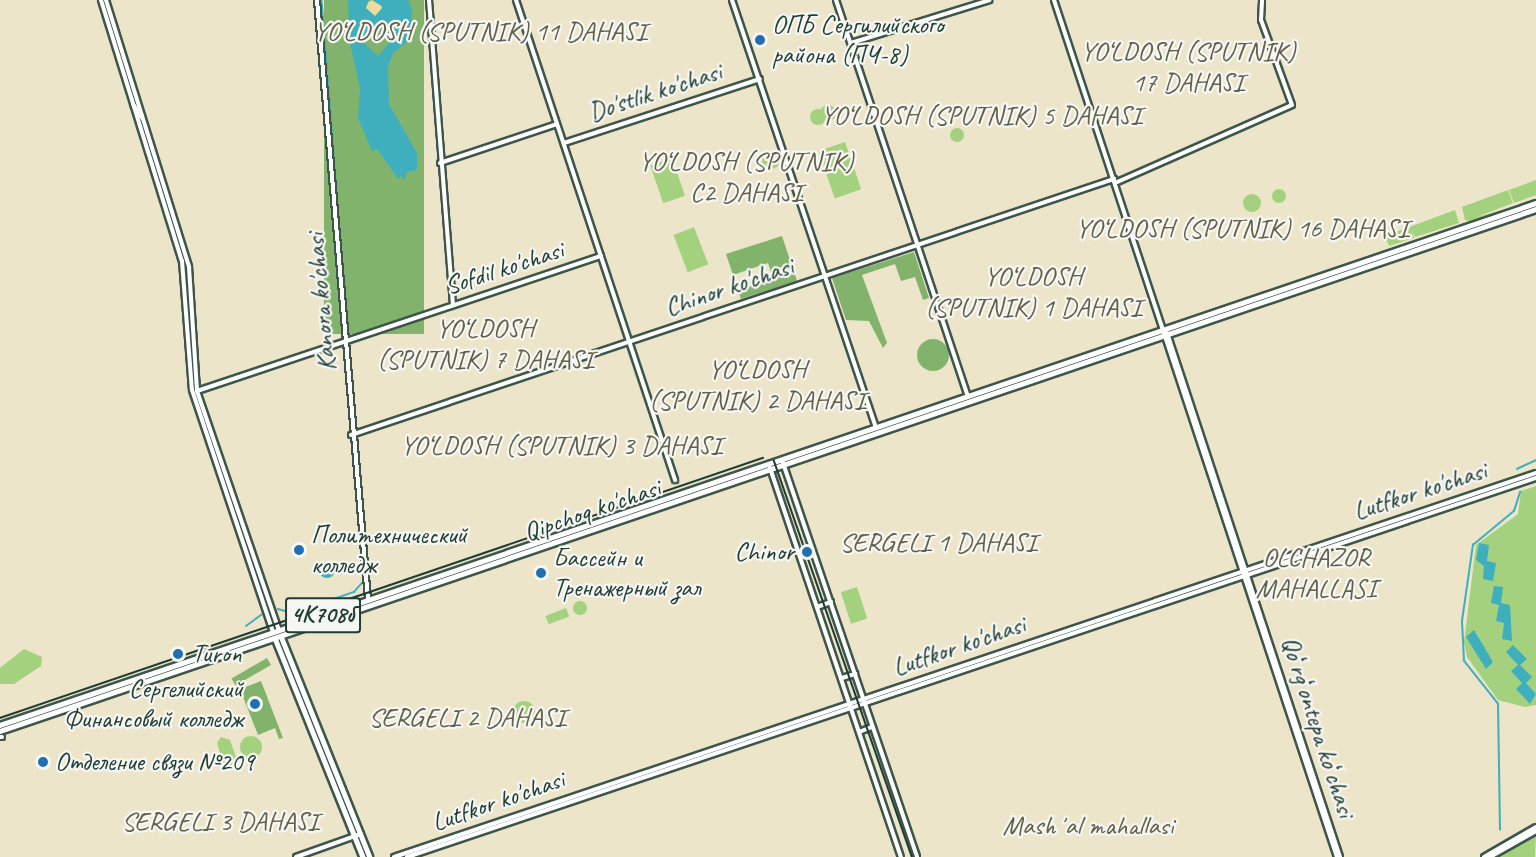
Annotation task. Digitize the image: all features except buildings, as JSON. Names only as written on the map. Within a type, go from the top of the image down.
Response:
[{"type":"main road","name":"Qipchoq ko'chasi","points":[[1408,252],[1536,202]]},
{"type":"main road","name":"Qipchoq ko'chasi","points":[[870,433],[876,428],[1164,330],[1536,209]]},
{"type":"main road","name":"Qipchoq ko'chasi","points":[[1,735],[356,608],[709,488],[771,470],[783,463],[870,433],[1167,337],[1360,268]]},
{"type":"main road","points":[[1046,370],[1048,376]]},
{"type":"main road","name":"Qipchoq ko'chasi","points":[[709,488],[769,464],[783,463]]},
{"type":"main road","name":"Qipchoq ko'chasi","points":[[0,724],[279,630],[356,608],[368,600],[529,549]]},
{"type":"main road","points":[[279,630],[370,857]]},
{"type":"main road","points":[[275,638],[279,630]]},
{"type":"main road","points":[[273,632],[363,857]]},
{"type":"main road","points":[[202,657],[204,663]]},
{"type":"street","points":[[101,0],[183,267],[194,391],[273,632]]},
{"type":"street","points":[[106,0],[190,271],[194,391],[279,630]]},
{"type":"street","name":"Kanora ko'chasi","points":[[317,0],[348,341],[364,581],[368,600]]},
{"type":"street","points":[[429,0],[440,163],[453,305]]},
{"type":"street","points":[[516,0],[675,480]]},
{"type":"street","points":[[732,0],[876,428]]},
{"type":"street","points":[[836,0],[968,397]]},
{"type":"street","points":[[851,45],[990,0]]},
{"type":"street","points":[[1054,0],[1164,330]]},
{"type":"street","name":"Chinor ko'chasi","points":[[354,434],[825,274],[1115,181],[1288,108],[1293,100],[1261,20],[1262,0]]},
{"type":"street","name":"Do'stlik ko'chasi","points":[[564,143],[760,79]]},
{"type":"street","points":[[132,103],[145,124]]},
{"type":"street","points":[[440,163],[557,123]]},
{"type":"street","name":"Sofdil ko'chasi","points":[[194,391],[601,256]]},
{"type":"street","name":"Qoʻrgʻontepa koʻchasi","points":[[1164,330],[1339,857]]},
{"type":"street","points":[[783,463],[917,857]]},
{"type":"street","points":[[769,464],[901,857]]},
{"type":"street","name":"Lutfkor ko'chasi","points":[[407,857],[864,700],[1536,476]]},
{"type":"street","points":[[235,518],[240,516]]},
{"type":"street","points":[[817,607],[831,602]]},
{"type":"street","points":[[268,618],[274,615]]},
{"type":"street","points":[[841,678],[855,674]]},
{"type":"street","name":"Lutfkor ko'chasi","points":[[394,857],[850,705]]},
{"type":"street","points":[[859,732],[873,727]]},
{"type":"street","points":[[1484,857],[1536,829]]},
{"type":"street","points":[[1490,857],[1536,829]]},
{"type":"street","points":[[296,857],[361,834]]},
{"type":"green space","points":[[324,0],[424,0],[424,334],[324,334]]},
{"type":"green space","points":[[828,105],[836,113],[828,121],[820,113]]},
{"type":"green space","points":[[818,109],[826,117],[818,125],[810,117]]},
{"type":"green space","points":[[954,128],[960,128],[964,135],[960,142],[954,142],[950,138],[950,132]]},
{"type":"green space","points":[[845,142],[861,189],[835,198],[819,151]]},
{"type":"green space","points":[[767,151],[775,151],[780,156],[778,167],[767,169],[762,164],[762,156]]},
{"type":"green space","points":[[672,158],[685,196],[663,203],[650,165]]},
{"type":"green space","points":[[1536,180],[1536,195],[1514,203],[1509,190]]},
{"type":"green space","points":[[1279,189],[1284,191],[1286,196],[1284,201],[1279,203],[1274,201],[1272,196],[1274,191]]},
{"type":"green space","points":[[1508,190],[1513,203],[1477,217],[1514,207],[1474,222],[1465,220],[1462,207]]},
{"type":"green space","points":[[1252,194],[1258,197],[1261,203],[1258,209],[1252,212],[1246,209],[1243,203],[1246,197]]},
{"type":"green space","points":[[1455,210],[1459,223],[1415,237],[1412,231],[1414,238],[1389,246],[1385,236]]},
{"type":"green space","points":[[694,227],[708,264],[688,272],[673,235]]},
{"type":"green space","points":[[782,236],[797,281],[741,299],[738,291],[773,278],[768,263],[733,275],[726,254]]},
{"type":"green space","points":[[914,252],[929,298],[923,300],[915,277],[901,281],[895,264],[862,275],[887,343],[883,348],[869,321],[846,320],[832,278]]},
{"type":"green space","points":[[933,339],[944,344],[949,355],[944,366],[933,371],[922,366],[917,355],[922,344]]},
{"type":"green space","points":[[1536,486],[1536,705],[1525,707],[1498,700],[1467,657],[1464,642],[1476,545],[1518,514],[1521,491]]},
{"type":"green space","points":[[857,587],[867,618],[851,624],[841,592]]},
{"type":"green space","points":[[577,601],[583,601],[587,608],[583,615],[577,615],[573,611],[573,605]]},
{"type":"green space","points":[[566,608],[569,616],[549,624],[545,616]]},
{"type":"green space","points":[[24,649],[42,657],[41,666],[14,684],[0,684],[0,668]]},
{"type":"green space","points":[[267,658],[271,665],[235,685],[231,678]]},
{"type":"green space","points":[[261,681],[283,738],[279,739],[275,728],[258,735],[240,689]]},
{"type":"green space","points":[[524,701],[532,704],[535,712],[532,720],[524,723],[516,720],[513,712],[516,704]]},
{"type":"green space","points":[[251,736],[259,739],[262,747],[259,755],[251,758],[243,755],[240,747],[243,739]]},
{"type":"green space","points":[[221,737],[230,740],[237,760],[233,767],[223,763],[217,743]]},
{"type":"green space","points":[[1536,833],[1535,857],[1495,857]]},
{"type":"sand","points":[[374,0],[380,2],[382,8],[380,14],[374,16],[368,14],[366,8],[368,2]]},
{"type":"water","points":[[348,0],[369,0],[366,8],[375,16],[383,7],[372,0],[408,0],[412,9],[411,39],[393,53],[388,67],[389,104],[417,153],[417,170],[407,172],[404,180],[401,175],[398,179],[377,149],[372,151],[358,118],[360,88],[350,44]],"holes":[[[382,29],[390,42],[378,56],[364,43],[369,33]]]},
{"type":"water","points":[[1479,543],[1489,545],[1487,561],[1496,563],[1493,581],[1483,579],[1484,566],[1476,560]]},
{"type":"water","points":[[327,562],[333,564],[335,570],[333,576],[327,578],[321,576],[319,570],[321,564]]},
{"type":"water","points":[[1494,586],[1503,587],[1501,603],[1510,605],[1512,641],[1502,639],[1504,623],[1496,621],[1499,605],[1491,603]]},
{"type":"water","points":[[1474,630],[1493,662],[1486,669],[1466,637]]},
{"type":"water","points":[[1513,645],[1527,659],[1520,665],[1532,677],[1526,683],[1536,694],[1530,704],[1516,689],[1522,683],[1511,671],[1518,665],[1506,652]]},
{"type":"waterway","points":[[322,0],[353,406]]},
{"type":"waterway","points":[[1517,469],[1536,460]]},
{"type":"waterway","points":[[1500,830],[1498,704],[1464,661],[1462,621],[1473,545],[1514,511],[1520,492]]},
{"type":"waterway","points":[[278,609],[293,613],[354,592],[364,581]]},
{"type":"waterway","points":[[246,626],[261,615]]},
{"type":"railway","points":[[0,718],[763,458]]},
{"type":"railway","points":[[774,460],[912,857]]},
{"type":"place","name":"ОПБ Сергилийского района (ПЧ-8)","points":[[760,40]]},
{"type":"place","name":"Политехнический колледж","points":[[299,550]]},
{"type":"place","name":"Chinor","points":[[807,552]]},
{"type":"place","name":"Бассейн и Тренажерный зал","points":[[541,573]]},
{"type":"place","name":"Turon","points":[[178,654]]},
{"type":"place","name":"Сергелийский Финансовый колледж","points":[[255,704]]},
{"type":"place","name":"Отделение связи №209","points":[[43,762]]},
{"type":"district","name":"YO‘LDOSH (SPUTNIK) 11 DAHASI","points":[[480,32]]},
{"type":"district","name":"YO‘LDOSH (SPUTNIK) 17 DAHASI","points":[[1188,66]]},
{"type":"district","name":"YO‘LDOSH (SPUTNIK) 5 DAHASI","points":[[981,116]]},
{"type":"district","name":"YO‘LDOSH (SPUTNIK) C2 DAHASI","points":[[746,176]]},
{"type":"district","name":"YO‘LDOSH (SPUTNIK) 16 DAHASI","points":[[1242,229]]},
{"type":"district","name":"YO‘LDOSH (SPUTNIK) 1 DAHASI","points":[[1033,292]]},
{"type":"district","name":"YO‘LDOSH (SPUTNIK) 7 DAHASI","points":[[485,344]]},
{"type":"district","name":"YO‘LDOSH (SPUTNIK) 2 DAHASI","points":[[757,384]]},
{"type":"district","name":"YO‘LDOSH (SPUTNIK) 3 DAHASI","points":[[561,446]]},
{"type":"district","name":"SERGELI 1 DAHASI","points":[[938,543]]},
{"type":"district","name":"OLCHAZOR MAHALLASI","points":[[1316,572]]},
{"type":"district","name":"SERGELI 2 DAHASI","points":[[467,718]]},
{"type":"district","name":"SERGELI 3 DAHASI","points":[[220,822]]},
{"type":"district","name":"Mashʼal mahallasi","points":[[1088,826]]}]
